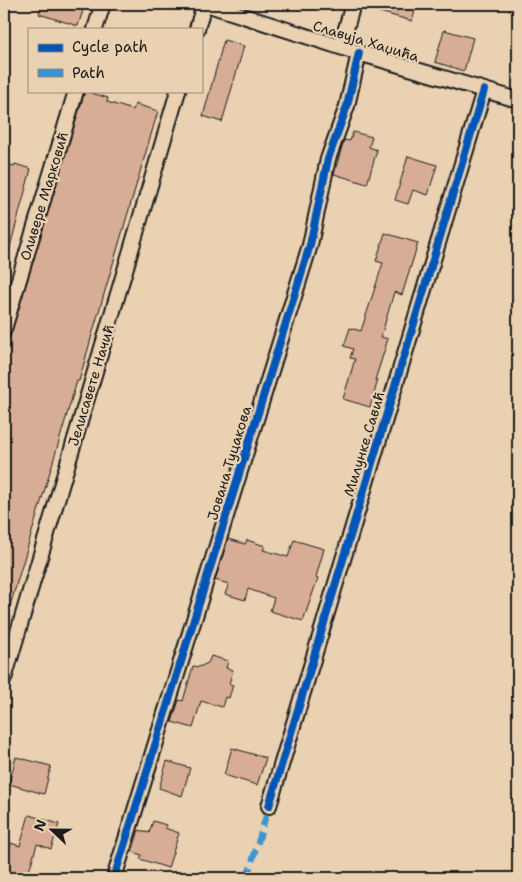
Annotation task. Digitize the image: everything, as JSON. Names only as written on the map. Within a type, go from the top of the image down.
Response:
[{"type":"street","points":[[95,28],[103,4]]},
{"type":"street","points":[[196,28],[205,4]]},
{"type":"street","name":"Славуја Хаџића","points":[[205,4],[359,53],[518,100]]},
{"type":"street","points":[[341,46],[353,4]]},
{"type":"street","name":"Јована Туцакова","points":[[114,878],[310,245],[328,159],[347,106],[359,53]]},
{"type":"street","name":"Милунке Савић","points":[[269,806],[484,90]]},
{"type":"street","name":"Оливере Марковић","points":[[4,329],[76,92]]},
{"type":"street","name":"Јелисавете Начић","points":[[4,678],[178,92]]},
{"type":"building","points":[[42,4],[85,4],[78,26],[39,14]]},
{"type":"building","points":[[366,4],[417,4],[412,21],[365,8]]},
{"type":"building","points":[[444,30],[473,38],[464,71],[435,62]]},
{"type":"building","points":[[224,40],[244,46],[222,122],[203,116]]},
{"type":"building","points":[[85,92],[108,98],[107,102],[133,110],[135,104],[158,111],[79,381],[77,381],[7,616],[4,616],[4,357]]},
{"type":"building","points":[[353,132],[372,137],[369,147],[377,150],[367,184],[334,174],[344,140],[350,141]]},
{"type":"building","points":[[408,156],[437,165],[428,195],[413,190],[408,204],[395,200]]},
{"type":"building","points":[[4,163],[31,169],[7,258],[4,257]]},
{"type":"building","points":[[385,233],[418,243],[402,295],[394,292],[381,337],[388,339],[375,380],[378,380],[370,407],[343,399],[355,359],[350,358],[353,349],[344,346],[350,328],[361,331],[383,263],[376,261]]},
{"type":"building","points":[[228,539],[245,544],[247,540],[265,546],[263,550],[288,557],[294,540],[324,549],[316,577],[318,578],[303,621],[270,611],[274,598],[248,589],[245,600],[225,594],[229,584],[215,580]]},
{"type":"building","points":[[211,656],[228,661],[226,668],[233,670],[229,684],[233,685],[229,698],[225,697],[222,707],[201,701],[193,728],[172,722],[179,700],[183,701],[193,666],[199,667],[208,663]]},
{"type":"building","points":[[232,748],[266,758],[257,785],[224,775]]},
{"type":"building","points":[[16,757],[51,766],[44,794],[9,784]]},
{"type":"building","points":[[167,761],[190,768],[182,796],[159,788]]},
{"type":"building","points":[[29,815],[59,824],[51,849],[37,844],[27,878],[13,878],[14,875],[4,872],[4,867],[11,843],[20,846]]},
{"type":"building","points":[[153,821],[166,825],[165,828],[179,833],[168,868],[140,859],[142,855],[132,852],[139,830],[149,833]]},
{"type":"marked path","points":[[247,878],[269,806]]},
{"type":"cycle path","points":[[114,878],[310,245],[328,159],[347,106],[359,53]]},
{"type":"cycle path","points":[[269,806],[484,90]]}]
